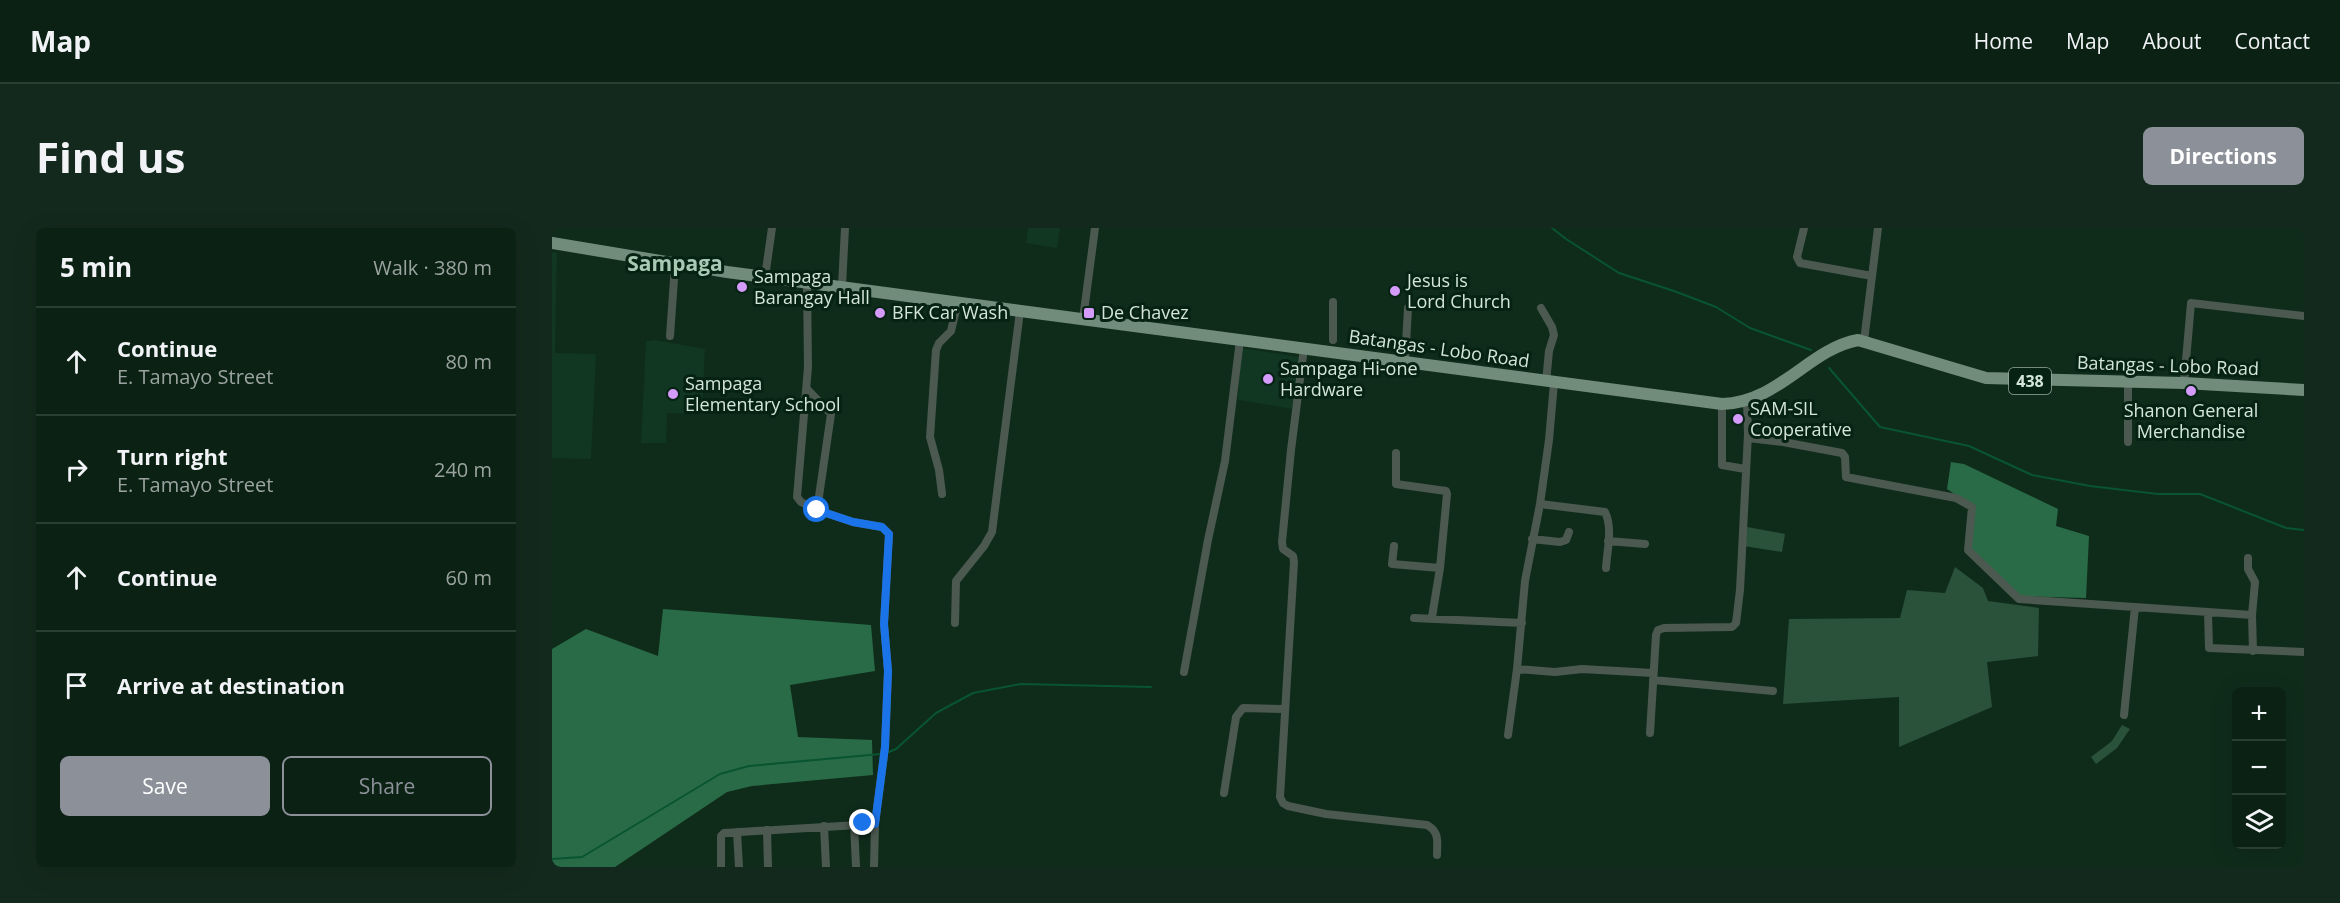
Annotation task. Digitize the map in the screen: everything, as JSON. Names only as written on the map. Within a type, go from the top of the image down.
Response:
[{"type":"main road","name":"Batangas - Lobo Road","points":[[552,243],[675,265],[1240,340],[1304,348],[1332,345],[1405,362],[1722,404],[1747,401],[1763,394],[1843,344],[1864,340],[1930,363],[1986,378],[2184,383],[2304,390]]},
{"type":"street","points":[[765,277],[772,228]]},
{"type":"street","points":[[842,286],[845,228]]},
{"type":"street","points":[[1083,319],[1095,228]]},
{"type":"street","points":[[1803,228],[1797,257],[1800,262],[1872,276]]},
{"type":"street","points":[[1864,340],[1878,228]]},
{"type":"street","points":[[670,336],[675,265]]},
{"type":"street","points":[[807,282],[807,389],[796,497],[817,510],[853,522],[882,527],[889,534],[884,624],[888,671],[883,775],[875,824],[874,867]]},
{"type":"street","points":[[942,494],[939,470],[930,437],[936,350],[939,343],[951,331],[958,302]]},
{"type":"street","points":[[1332,345],[1333,302]]},
{"type":"street","points":[[2184,383],[2191,303],[2304,316]]},
{"type":"street","points":[[1405,362],[1407,308]]},
{"type":"street","points":[[1508,735],[1525,581],[1549,441],[1549,351],[1554,334],[1541,308]]},
{"type":"street","points":[[955,623],[956,580],[984,546],[992,532],[1020,311]]},
{"type":"street","points":[[1184,672],[1225,461],[1240,340]]},
{"type":"street","points":[[1304,348],[1282,542],[1283,549],[1293,556],[1294,562],[1280,797],[1283,803],[1326,814],[1427,825],[1433,828],[1437,835],[1437,855]]},
{"type":"street","points":[[2128,382],[2128,442]]},
{"type":"street","points":[[807,389],[831,414],[817,510]]},
{"type":"street","points":[[1650,733],[1658,630],[1732,627],[1736,623],[1740,590],[1748,438],[1747,401]]},
{"type":"street","points":[[1722,404],[1722,466],[1745,469]]},
{"type":"street","points":[[1748,438],[1842,453],[1844,454],[1846,477],[1963,500],[1972,506],[1968,550],[2019,599],[2252,615]]},
{"type":"street","points":[[1396,453],[1396,484],[1446,491],[1447,494],[1440,568],[1432,617]]},
{"type":"street","points":[[1540,504],[1605,512],[1608,519],[1606,568]]},
{"type":"street","points":[[1532,539],[1560,542],[1566,540],[1569,532]]},
{"type":"street","points":[[1608,541],[1645,544]]},
{"type":"street","points":[[1394,546],[1392,564],[1440,568]]},
{"type":"street","points":[[2248,558],[2248,569],[2255,582],[2252,615],[2253,651]]},
{"type":"street","points":[[2124,716],[2135,607]]},
{"type":"street","points":[[2208,612],[2209,648],[2304,652]]},
{"type":"street","points":[[1414,618],[1432,617],[1522,623]]},
{"type":"street","points":[[1517,669],[1555,672],[1582,669],[1773,691]]},
{"type":"street","points":[[1224,793],[1238,712],[1243,708],[1284,709]]},
{"type":"street","points":[[721,867],[721,836],[724,833],[854,823],[875,824]]},
{"type":"street","points":[[854,823],[856,867]]},
{"type":"street","points":[[824,826],[826,867]]},
{"type":"street","points":[[767,830],[768,867]]},
{"type":"street","points":[[737,832],[739,867]]},
{"type":"shaded area","points":[[1028,228],[1060,228],[1057,248],[1026,243]]},
{"type":"shaded area","points":[[552,252],[557,253],[555,353],[596,354],[591,459],[552,458]]},
{"type":"shaded area","name":"Sampaga Elementary School","points":[[655,340],[705,349],[702,408],[697,414],[667,413],[666,443],[641,443],[646,341]]},
{"type":"shaded area","name":"Sampaga Hi-one Hardware","points":[[1241,348],[1300,357],[1293,409],[1238,400]]},
{"type":"shaded area","points":[[1951,462],[1964,464],[2058,509],[2056,526],[2089,536],[2086,598],[2017,596],[1969,550],[1972,506],[1947,489]]},
{"type":"shaded area","points":[[1747,527],[1785,534],[1782,552],[1744,546]]},
{"type":"shaded area","points":[[1955,567],[1983,588],[1988,601],[2039,608],[2038,656],[1987,662],[1992,707],[1899,747],[1899,697],[1783,704],[1789,619],[1900,618],[1907,590],[1945,593]]},
{"type":"shaded area","points":[[663,609],[871,625],[875,671],[790,685],[798,737],[872,740],[873,775],[752,786],[727,792],[615,867],[552,867],[552,649],[586,629],[658,656]]},
{"type":"shaded area","points":[[2122,725],[2130,729],[2117,748],[2096,764],[2091,757],[2112,741]]},
{"type":"waterway","points":[[1552,228],[1619,273],[1716,307],[1750,328],[1811,350]]},
{"type":"waterway","points":[[1829,368],[1880,427],[1969,446],[2032,475],[2090,486],[2158,494],[2200,494],[2286,528],[2304,530]]},
{"type":"waterway","points":[[889,752],[896,749],[936,713],[973,693],[1021,684],[1151,687]]},
{"type":"waterway","points":[[552,859],[582,857],[720,774],[749,766],[881,754]]},
{"type":"place","name":"Sampaga Barangay Hall","points":[[742,287]]},
{"type":"place","name":"Jesus is Lord Church","points":[[1395,291]]},
{"type":"place","name":"BFK Car Wash","points":[[880,313]]},
{"type":"place","name":"De Chavez","points":[[1089,313]]},
{"type":"place","name":"Sampaga Hi-one Hardware","points":[[1268,379]]},
{"type":"place","name":"Shanon General Merchandise","points":[[2191,391]]},
{"type":"place","name":"Sampaga Elementary School","points":[[673,394]]},
{"type":"place","name":"SAM-SIL Cooperative","points":[[1738,419]]},
{"type":"district","name":"Sampaga","points":[[675,264]]},
{"type":"route","points":[[817,510],[853,522],[882,527],[889,534],[884,624],[888,671],[883,775],[875,824],[863,823]]}]
